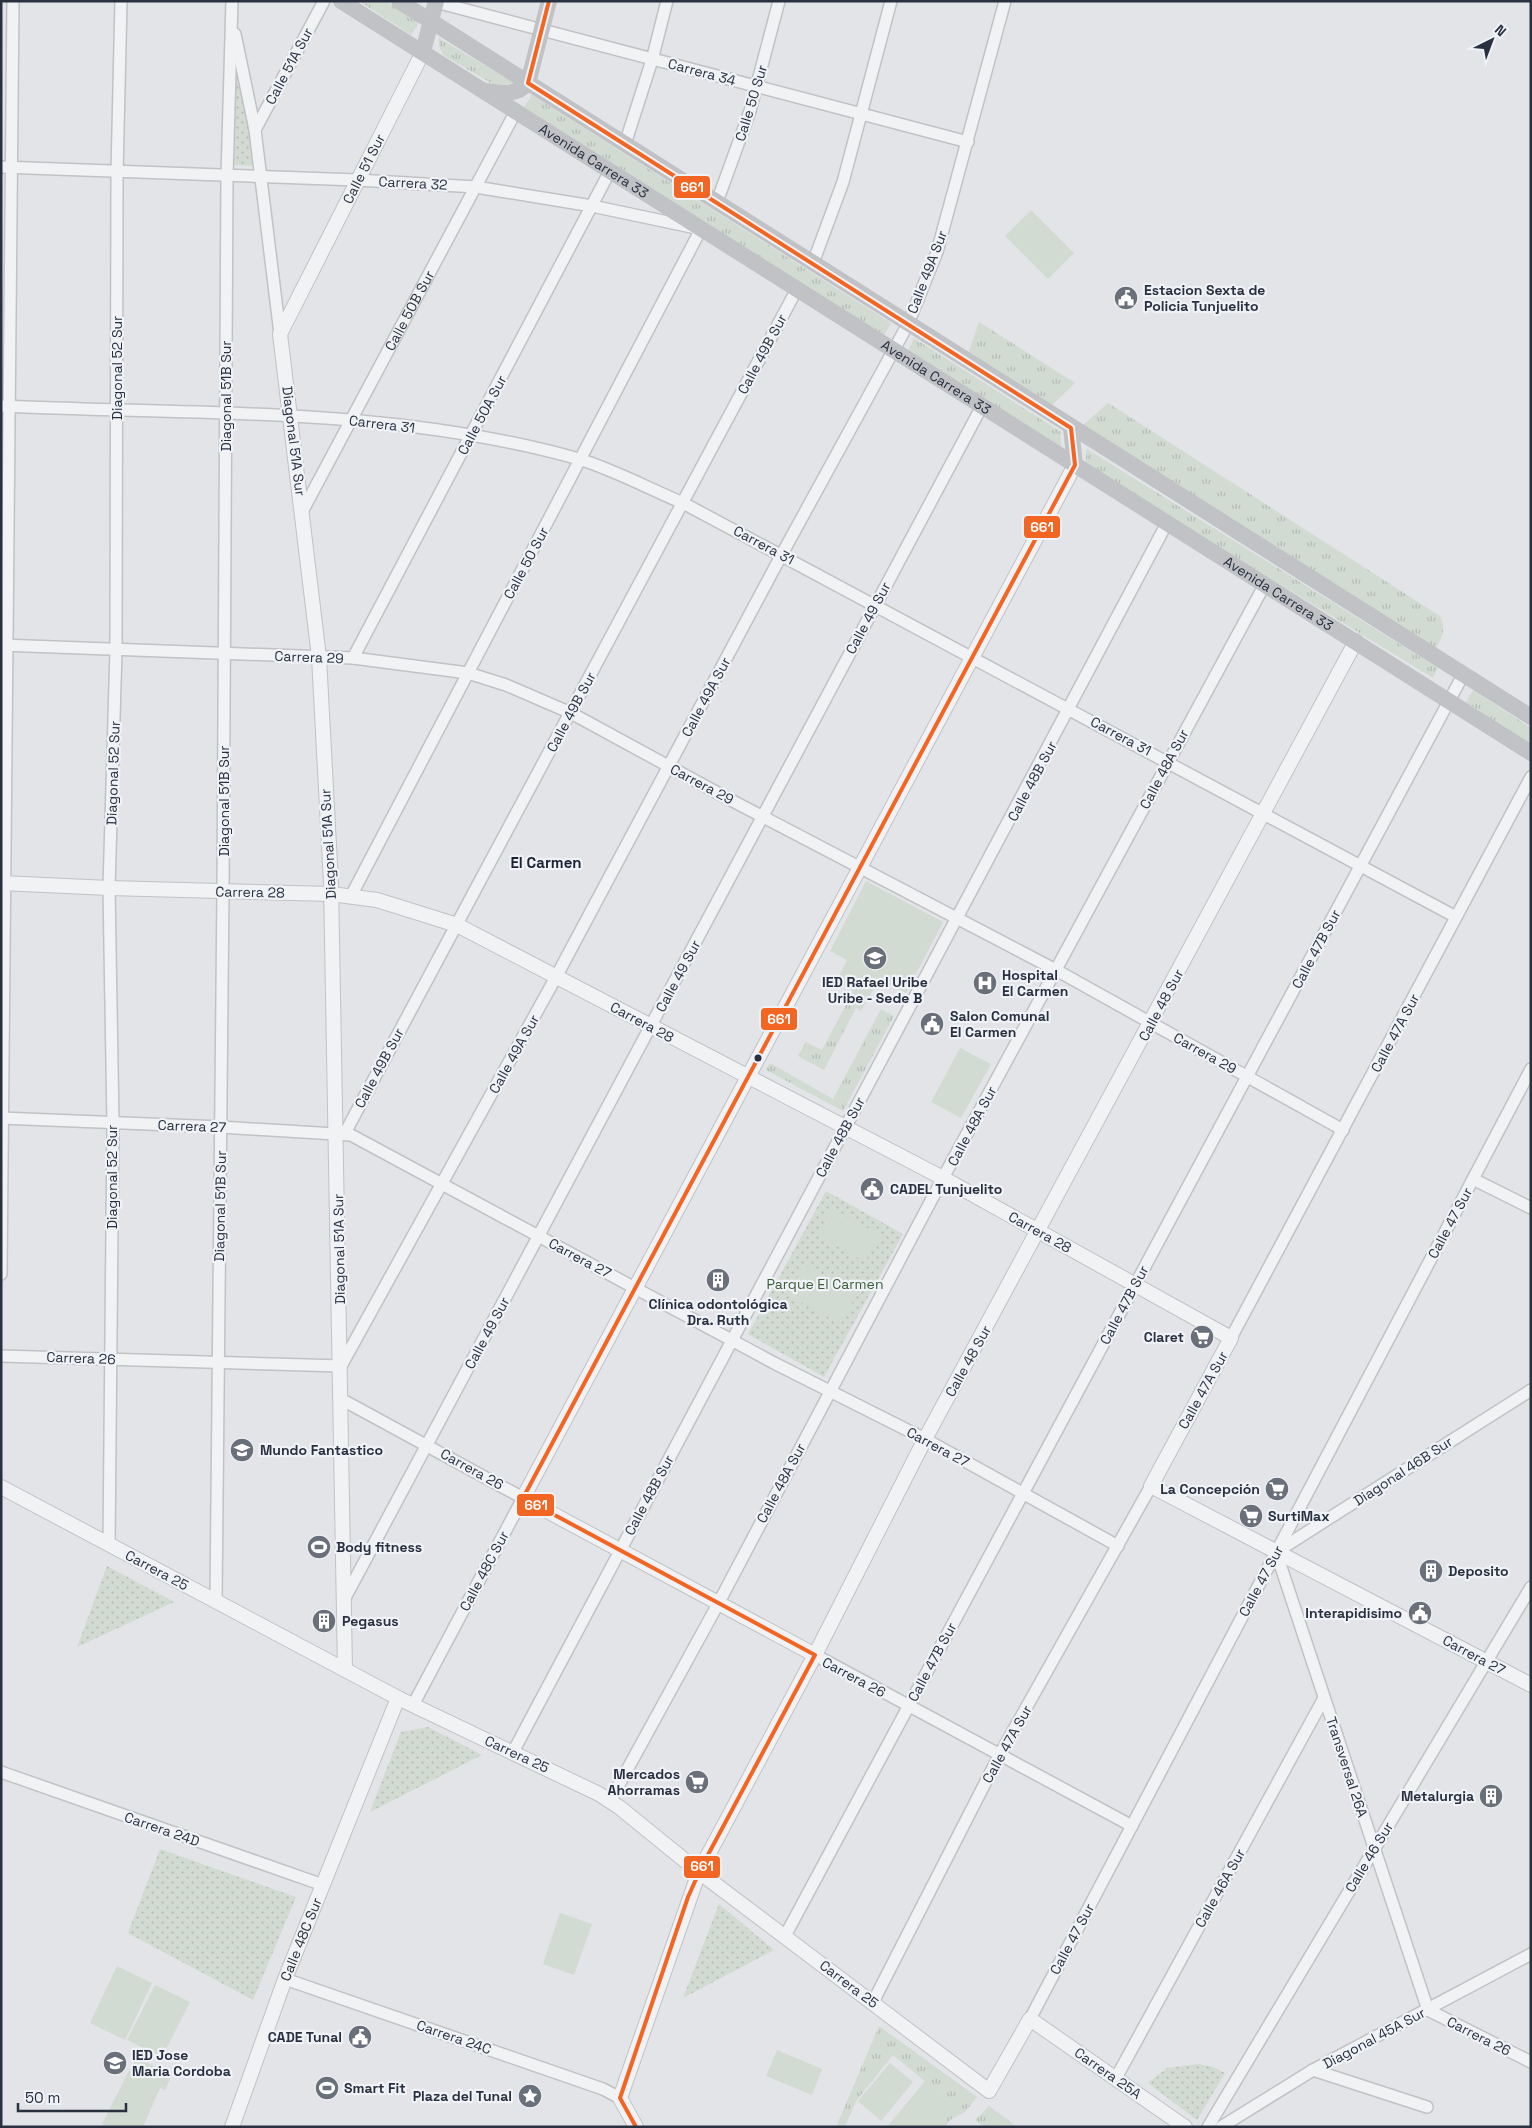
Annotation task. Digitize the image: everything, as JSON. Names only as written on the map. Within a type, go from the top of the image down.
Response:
[{"type":"main road","name":"Avenida Carrera 33","points":[[341,1],[1531,753]]},
{"type":"main road","name":"Avenida Carrera 33","points":[[399,1],[1071,428],[1531,717]]},
{"type":"main road","points":[[482,90],[509,93],[522,88],[528,83],[549,1]]},
{"type":"main road","name":"Calle 51 Sur","points":[[423,52],[436,2]]},
{"type":"main road","points":[[1071,428],[1075,465]]},
{"type":"street","points":[[1,1274],[6,168],[13,1]]},
{"type":"street","name":"Diagonal 52 Sur","points":[[108,1544],[113,1123],[109,888],[116,650],[117,173],[121,1]]},
{"type":"street","name":"Diagonal 51B Sur","points":[[216,1601],[225,654],[227,176],[232,1]]},
{"type":"street","name":"Calle 51A Sur","points":[[255,130],[324,1]]},
{"type":"street","points":[[625,144],[652,60],[667,1]]},
{"type":"street","name":"Calle 50 Sur","points":[[717,202],[750,111],[779,1]]},
{"type":"street","points":[[813,263],[843,182],[891,1]]},
{"type":"street","name":"Calle 49A Sur","points":[[341,1366],[556,977],[782,554],[908,324],[937,252],[1005,1]]},
{"type":"street","name":"Carrera 34","points":[[436,2],[968,142]]},
{"type":"street","name":"Diagonal 51A Sur","points":[[232,25],[239,47],[255,130],[319,657],[341,1133],[341,1366],[339,1398],[345,1598],[345,1670]]},
{"type":"street","name":"Calle 51 Sur","points":[[280,334],[423,52]]},
{"type":"street","name":"Calle 50B Sur","points":[[302,510],[352,420],[516,111]]},
{"type":"street","name":"Carrera 32","points":[[6,168],[357,180],[476,187],[592,206],[701,229]]},
{"type":"street","name":"Calle 50A Sur","points":[[353,658],[610,171]]},
{"type":"street","name":"Calle 50 Sur","points":[[351,896],[701,229]]},
{"type":"street","name":"Calle 49B Sur","points":[[341,1133],[457,925],[797,289]]},
{"type":"street","name":"Carrera 31","points":[[5,406],[352,420],[471,435],[580,459],[683,503],[782,554],[1456,917]]},
{"type":"street","name":"Calle 49 Sur","points":[[345,1598],[982,406]]},
{"type":"street","name":"Calle 48C Sur","points":[[413,1705],[1075,465]]},
{"type":"street","name":"Calle 48B Sur","points":[[513,1752],[845,1127],[1070,709],[1167,523]]},
{"type":"street","name":"Calle 48A Sur","points":[[610,1800],[718,1604],[943,1178],[1265,584]]},
{"type":"street","name":"Calle 48 Sur","points":[[620,2098],[698,1872],[815,1655],[925,1439],[1356,642]]},
{"type":"street","name":"Carrera 29","points":[[4,645],[353,658],[468,673],[506,685],[571,713],[1056,970],[1343,1130]]},
{"type":"street","name":"Calle 47B Sur","points":[[785,1936],[1462,675]]},
{"type":"street","name":"Calle 47A Sur","points":[[873,2002],[999,1756],[1151,1486],[1531,777]]},
{"type":"street","name":"Carrera 28","points":[[3,883],[331,894],[403,906],[457,925],[943,1178],[1231,1338]]},
{"type":"street","name":"Calle 47 Sur","points":[[989,2091],[1030,2019],[1531,1069]]},
{"type":"street","name":"Carrera 27","points":[[2,1118],[221,1126],[341,1133],[363,1140],[732,1340],[925,1439],[1118,1546]]},
{"type":"street","points":[[1473,1179],[1531,1208]]},
{"type":"street","name":"Carrera 26","points":[[1,1356],[341,1366]]},
{"type":"street","name":"Diagonal 46B Sur","points":[[1276,1552],[1531,1390]]},
{"type":"street","name":"Carrera 26","points":[[339,1398],[999,1756],[1132,1826]]},
{"type":"street","name":"Carrera 27","points":[[1151,1486],[1531,1685]]},
{"type":"street","name":"Carrera 25","points":[[1,1487],[398,1698],[572,1779],[610,1800],[698,1872],[989,2091]]},
{"type":"street","name":"Transversal 26A","points":[[1276,1552],[1428,2010]]},
{"type":"street","name":"Calle 46 Sur","points":[[1208,2127],[1374,1848],[1488,1662],[1531,1587]]},
{"type":"street","name":"Calle 48C Sur","points":[[232,2127],[285,1979],[398,1698]]},
{"type":"street","name":"Calle 46A Sur","points":[[1116,2078],[1324,1698]]},
{"type":"street","name":"Carrera 24D","points":[[1,1772],[323,1885]]},
{"type":"street","name":"Diagonal 45A Sur","points":[[1220,2127],[1313,2070],[1531,1954]]},
{"type":"street","name":"Carrera 24C","points":[[285,1979],[603,2089],[620,2098]]},
{"type":"street","name":"Carrera 26","points":[[1428,2010],[1531,2062]]},
{"type":"street","name":"Carrera 25A","points":[[1030,2019],[1185,2127]]},
{"type":"street","points":[[1313,2070],[1426,2107]]},
{"type":"street","points":[[620,2098],[636,2127]]},
{"type":"green space","points":[[359,1],[386,1],[419,23],[411,35]]},
{"type":"green space","points":[[439,38],[514,83],[496,86],[443,55],[439,46]]},
{"type":"green space","points":[[236,45],[254,166],[234,165]]},
{"type":"green space","points":[[532,95],[891,323],[884,335],[524,107]]},
{"type":"green space","points":[[1031,210],[1074,253],[1048,279],[1005,236]]},
{"type":"green space","points":[[979,322],[1075,383],[1051,406],[968,354]]},
{"type":"green space","points":[[914,338],[1061,432],[1061,449],[907,353]]},
{"type":"green space","points":[[1108,403],[1440,616],[1443,632],[1436,648],[1083,425]]},
{"type":"green space","points":[[1087,449],[1438,668],[1433,678],[1085,465]]},
{"type":"green space","points":[[1473,690],[1531,728],[1531,745],[1466,702]]},
{"type":"green space","points":[[866,881],[943,922],[906,993],[879,979],[861,1011],[847,1003],[853,991],[836,982],[847,960],[830,951]]},
{"type":"green space","points":[[847,1003],[856,1008],[824,1070],[798,1056],[806,1042],[822,1050]]},
{"type":"green space","points":[[881,1009],[894,1016],[843,1111],[766,1070],[770,1063],[833,1099]]},
{"type":"green space","points":[[960,1048],[991,1064],[961,1118],[931,1102]]},
{"type":"green space","name":"Parque El Carmen","points":[[826,1191],[903,1234],[824,1377],[748,1334]]},
{"type":"green space","points":[[832,1208],[880,1235],[865,1262],[817,1235]]},
{"type":"green space","points":[[804,1265],[857,1294],[841,1324],[788,1295]]},
{"type":"green space","points":[[107,1566],[174,1602],[77,1647]]},
{"type":"green space","points":[[428,1727],[482,1755],[370,1812],[401,1732]]},
{"type":"green space","points":[[160,1849],[296,1897],[253,2000],[128,1933]]},
{"type":"green space","points":[[719,1904],[774,1950],[683,1998]]},
{"type":"green space","points":[[560,1913],[592,1924],[574,1975],[543,1964]]},
{"type":"green space","points":[[117,1966],[152,1983],[125,2040],[90,2023]]},
{"type":"green space","points":[[155,1985],[190,2002],[162,2057],[127,2040]]},
{"type":"green space","points":[[879,2026],[977,2097],[965,2112],[950,2120],[945,2127],[939,2127],[955,2106],[893,2055],[856,2101],[845,2127],[836,2127]]},
{"type":"green space","points":[[777,2050],[822,2069],[812,2095],[766,2076]]},
{"type":"green space","points":[[136,2057],[172,2075],[165,2090],[160,2088],[143,2127],[107,2127],[102,2124]]},
{"type":"green space","points":[[890,2063],[913,2082],[881,2121],[858,2101]]},
{"type":"green space","points":[[1198,2064],[1213,2067],[1225,2073],[1197,2120],[1148,2083],[1167,2068]]},
{"type":"green space","points":[[925,2081],[956,2106],[939,2127],[887,2127]]},
{"type":"green space","points":[[989,2106],[1017,2127],[984,2127],[975,2120]]},
{"type":"transit line","name":"661","points":[[549,1],[528,83],[1071,428],[1075,465],[523,1498],[815,1655],[702,1866],[688,1897],[620,2098],[636,2127]]},
{"type":"place","name":"Estacion Sexta de Policia Tunjuelito","points":[[1126,298]]},
{"type":"place","name":"IED Rafael Uribe Uribe - Sede B","points":[[875,958]]},
{"type":"place","name":"Hospital El Carmen","points":[[985,983]]},
{"type":"place","name":"Salon Comunal El Carmen","points":[[932,1024]]},
{"type":"place","name":"CADEL Tunjuelito","points":[[872,1189]]},
{"type":"place","name":"Clínica odontológica Dra. Ruth","points":[[718,1280]]},
{"type":"place","name":"Claret","points":[[1202,1337]]},
{"type":"place","name":"Mundo Fantastico","points":[[242,1450]]},
{"type":"place","name":"La Concepción","points":[[1277,1489]]},
{"type":"place","name":"SurtiMax","points":[[1251,1516]]},
{"type":"place","name":"Body fitness","points":[[319,1547]]},
{"type":"place","name":"Deposito","points":[[1431,1571]]},
{"type":"place","name":"Interapidisimo","points":[[1420,1613]]},
{"type":"place","name":"Pegasus","points":[[324,1621]]},
{"type":"place","name":"Mercados Ahorramas","points":[[697,1782]]},
{"type":"place","name":"Metalurgia","points":[[1491,1796]]},
{"type":"place","name":"CADE Tunal","points":[[360,2037]]},
{"type":"place","name":"IED Jose Maria Cordoba","points":[[115,2063]]},
{"type":"place","name":"Smart Fit","points":[[327,2088]]},
{"type":"place","name":"Plaza del Tunal","points":[[530,2096]]},
{"type":"district","name":"El Carmen","points":[[546,862]]}]
